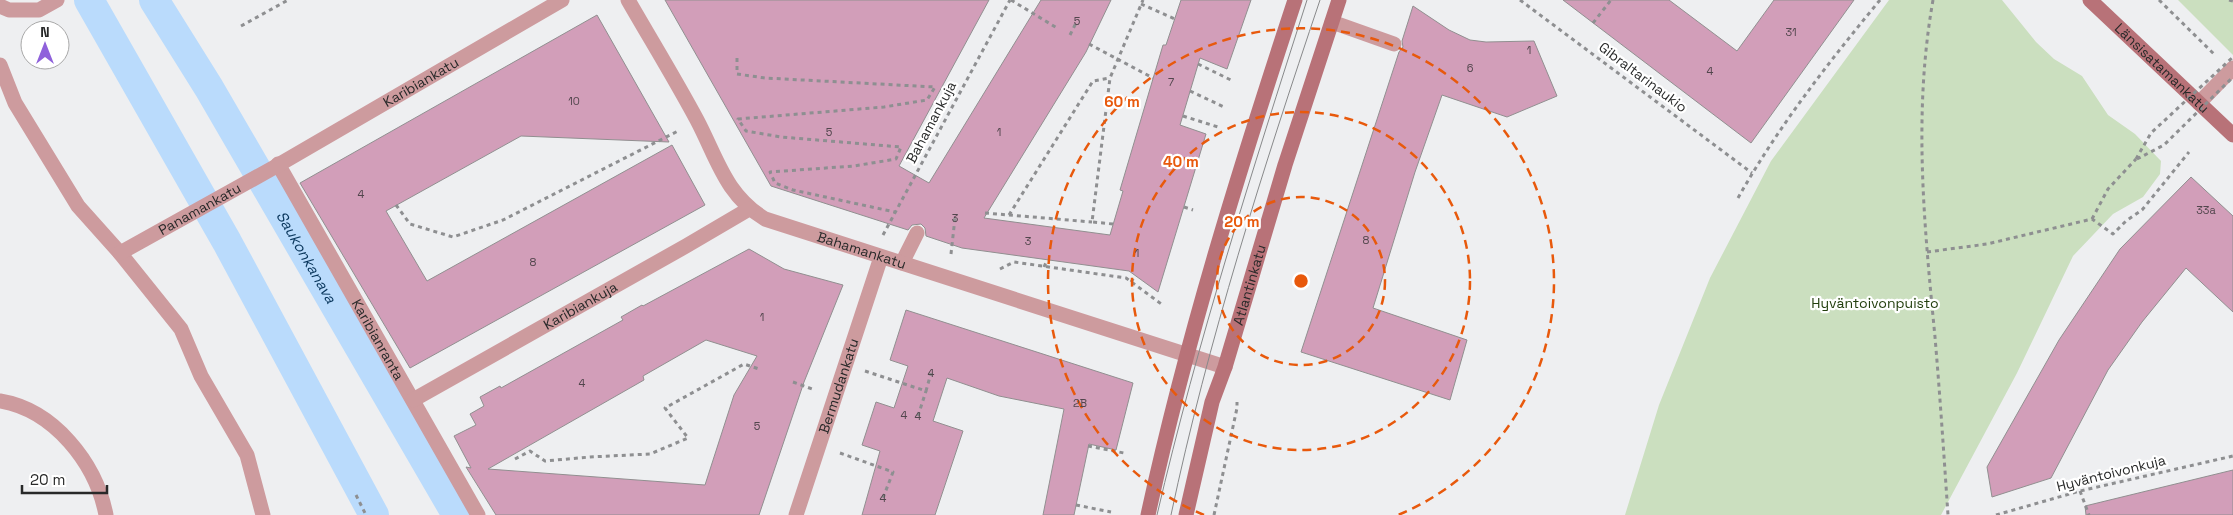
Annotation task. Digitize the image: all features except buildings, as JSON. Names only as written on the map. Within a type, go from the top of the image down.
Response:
[{"type":"street","points":[[0,6],[9,10],[39,10],[57,0]]},
{"type":"street","name":"Karibiankatu","points":[[276,166],[562,0]]},
{"type":"street","name":"Bahamankatu","points":[[628,0],[696,120],[730,188],[748,209],[765,219],[1225,367]]},
{"type":"street","points":[[1148,515],[1186,355],[1251,133],[1295,0]]},
{"type":"street","name":"Atlantinkatu","points":[[1186,515],[1212,402],[1225,367],[1285,165],[1339,0]]},
{"type":"street","name":"Länsisatamankatu","points":[[2090,0],[2233,135]]},
{"type":"street","points":[[1332,22],[1394,44]]},
{"type":"street","points":[[0,65],[15,103],[78,206],[120,253],[181,329],[201,376],[247,455],[263,515]]},
{"type":"street","points":[[2199,103],[2233,68]]},
{"type":"street","name":"Panamankatu","points":[[120,253],[276,166]]},
{"type":"street","name":"Karibianranta","points":[[276,166],[478,515]]},
{"type":"street","name":"Karibiankuja","points":[[413,400],[748,209]]},
{"type":"street","points":[[902,263],[917,233]]},
{"type":"street","name":"Bermudankatu","points":[[796,515],[845,364],[877,256]]},
{"type":"street","points":[[0,400],[14,403],[45,419],[74,446],[102,494],[106,515]]},
{"type":"path","points":[[242,26],[288,0]]},
{"type":"path","points":[[1011,0],[1057,28]]},
{"type":"path","name":"Bahamankuja","points":[[877,256],[895,212],[1011,0]]},
{"type":"path","points":[[1092,222],[1110,78],[1143,0]]},
{"type":"path","name":"Gibraltarinaukio","points":[[1520,0],[1752,173]]},
{"type":"path","points":[[1593,23],[1611,0]]},
{"type":"path","points":[[1738,198],[1763,152],[1812,85],[1880,0]]},
{"type":"path","points":[[1933,0],[1925,46],[1921,133],[1923,214],[1948,515]]},
{"type":"path","points":[[2159,0],[2233,68]]},
{"type":"path","points":[[2229,0],[2233,2]]},
{"type":"path","points":[[1141,4],[1175,19]]},
{"type":"path","points":[[1070,35],[1077,21]]},
{"type":"path","points":[[1089,44],[1154,78]]},
{"type":"path","points":[[737,58],[737,74],[765,78],[935,87],[927,100],[918,102],[884,107],[738,119],[746,131],[781,137],[901,147],[896,159],[854,166],[770,172],[775,184],[793,190],[895,212]]},
{"type":"path","points":[[1198,64],[1233,82]]},
{"type":"path","points":[[1927,252],[1986,244],[2092,219],[2108,189],[2136,159],[2151,133],[2233,68]]},
{"type":"path","points":[[2136,159],[2164,145],[2233,68]]},
{"type":"path","points":[[1009,214],[1093,82],[1110,78]]},
{"type":"path","points":[[1190,91],[1224,107]]},
{"type":"path","points":[[1182,116],[1218,127]]},
{"type":"path","points":[[396,205],[410,224],[453,237],[503,220],[672,135],[696,120]]},
{"type":"path","points":[[2092,219],[2113,234],[2126,221],[2142,210],[2190,152]]},
{"type":"path","points":[[1184,207],[1193,210]]},
{"type":"path","points":[[985,213],[1113,224]]},
{"type":"path","points":[[951,254],[956,218]]},
{"type":"path","points":[[1044,267],[1047,260]]},
{"type":"path","points":[[1000,269],[1014,262],[1126,278],[1164,306]]},
{"type":"path","points":[[1131,282],[1135,276]]},
{"type":"path","points":[[515,459],[530,450],[545,461],[650,454],[688,438],[665,408],[744,364],[759,369]]},
{"type":"path","points":[[845,364],[926,391]]},
{"type":"path","points":[[918,416],[931,373]]},
{"type":"path","points":[[1214,515],[1237,408]]},
{"type":"path","points":[[819,446],[893,472],[883,498]]},
{"type":"path","points":[[1088,446],[1124,453]]},
{"type":"path","name":"Hyväntoivonkuja","points":[[1996,515],[2080,491],[2233,456]]},
{"type":"path","points":[[2080,491],[2089,515]]},
{"type":"path","points":[[356,495],[366,515]]},
{"type":"path","points":[[1076,505],[1111,512]]},
{"type":"green space","name":"Hyväntoivonpuisto","points":[[1889,0],[2002,0],[2036,42],[2054,59],[2082,76],[2108,115],[2135,134],[2161,161],[2160,174],[2143,197],[2113,214],[2073,256],[2017,373],[1941,515],[1625,515],[1659,405],[1710,278],[1771,161]]},
{"type":"green space","points":[[2178,0],[2233,0],[2233,55]]},
{"type":"waterway","name":"Saukonkanava","points":[[89,0],[227,242],[374,515]]},
{"type":"waterway","name":"Saukonkanava","points":[[154,0],[209,88],[457,515]]},
{"type":"tram line","points":[[1157,515],[1208,320],[1246,192],[1307,0]]},
{"type":"tram line","points":[[1171,515],[1219,320],[1278,127],[1320,0]]}]
